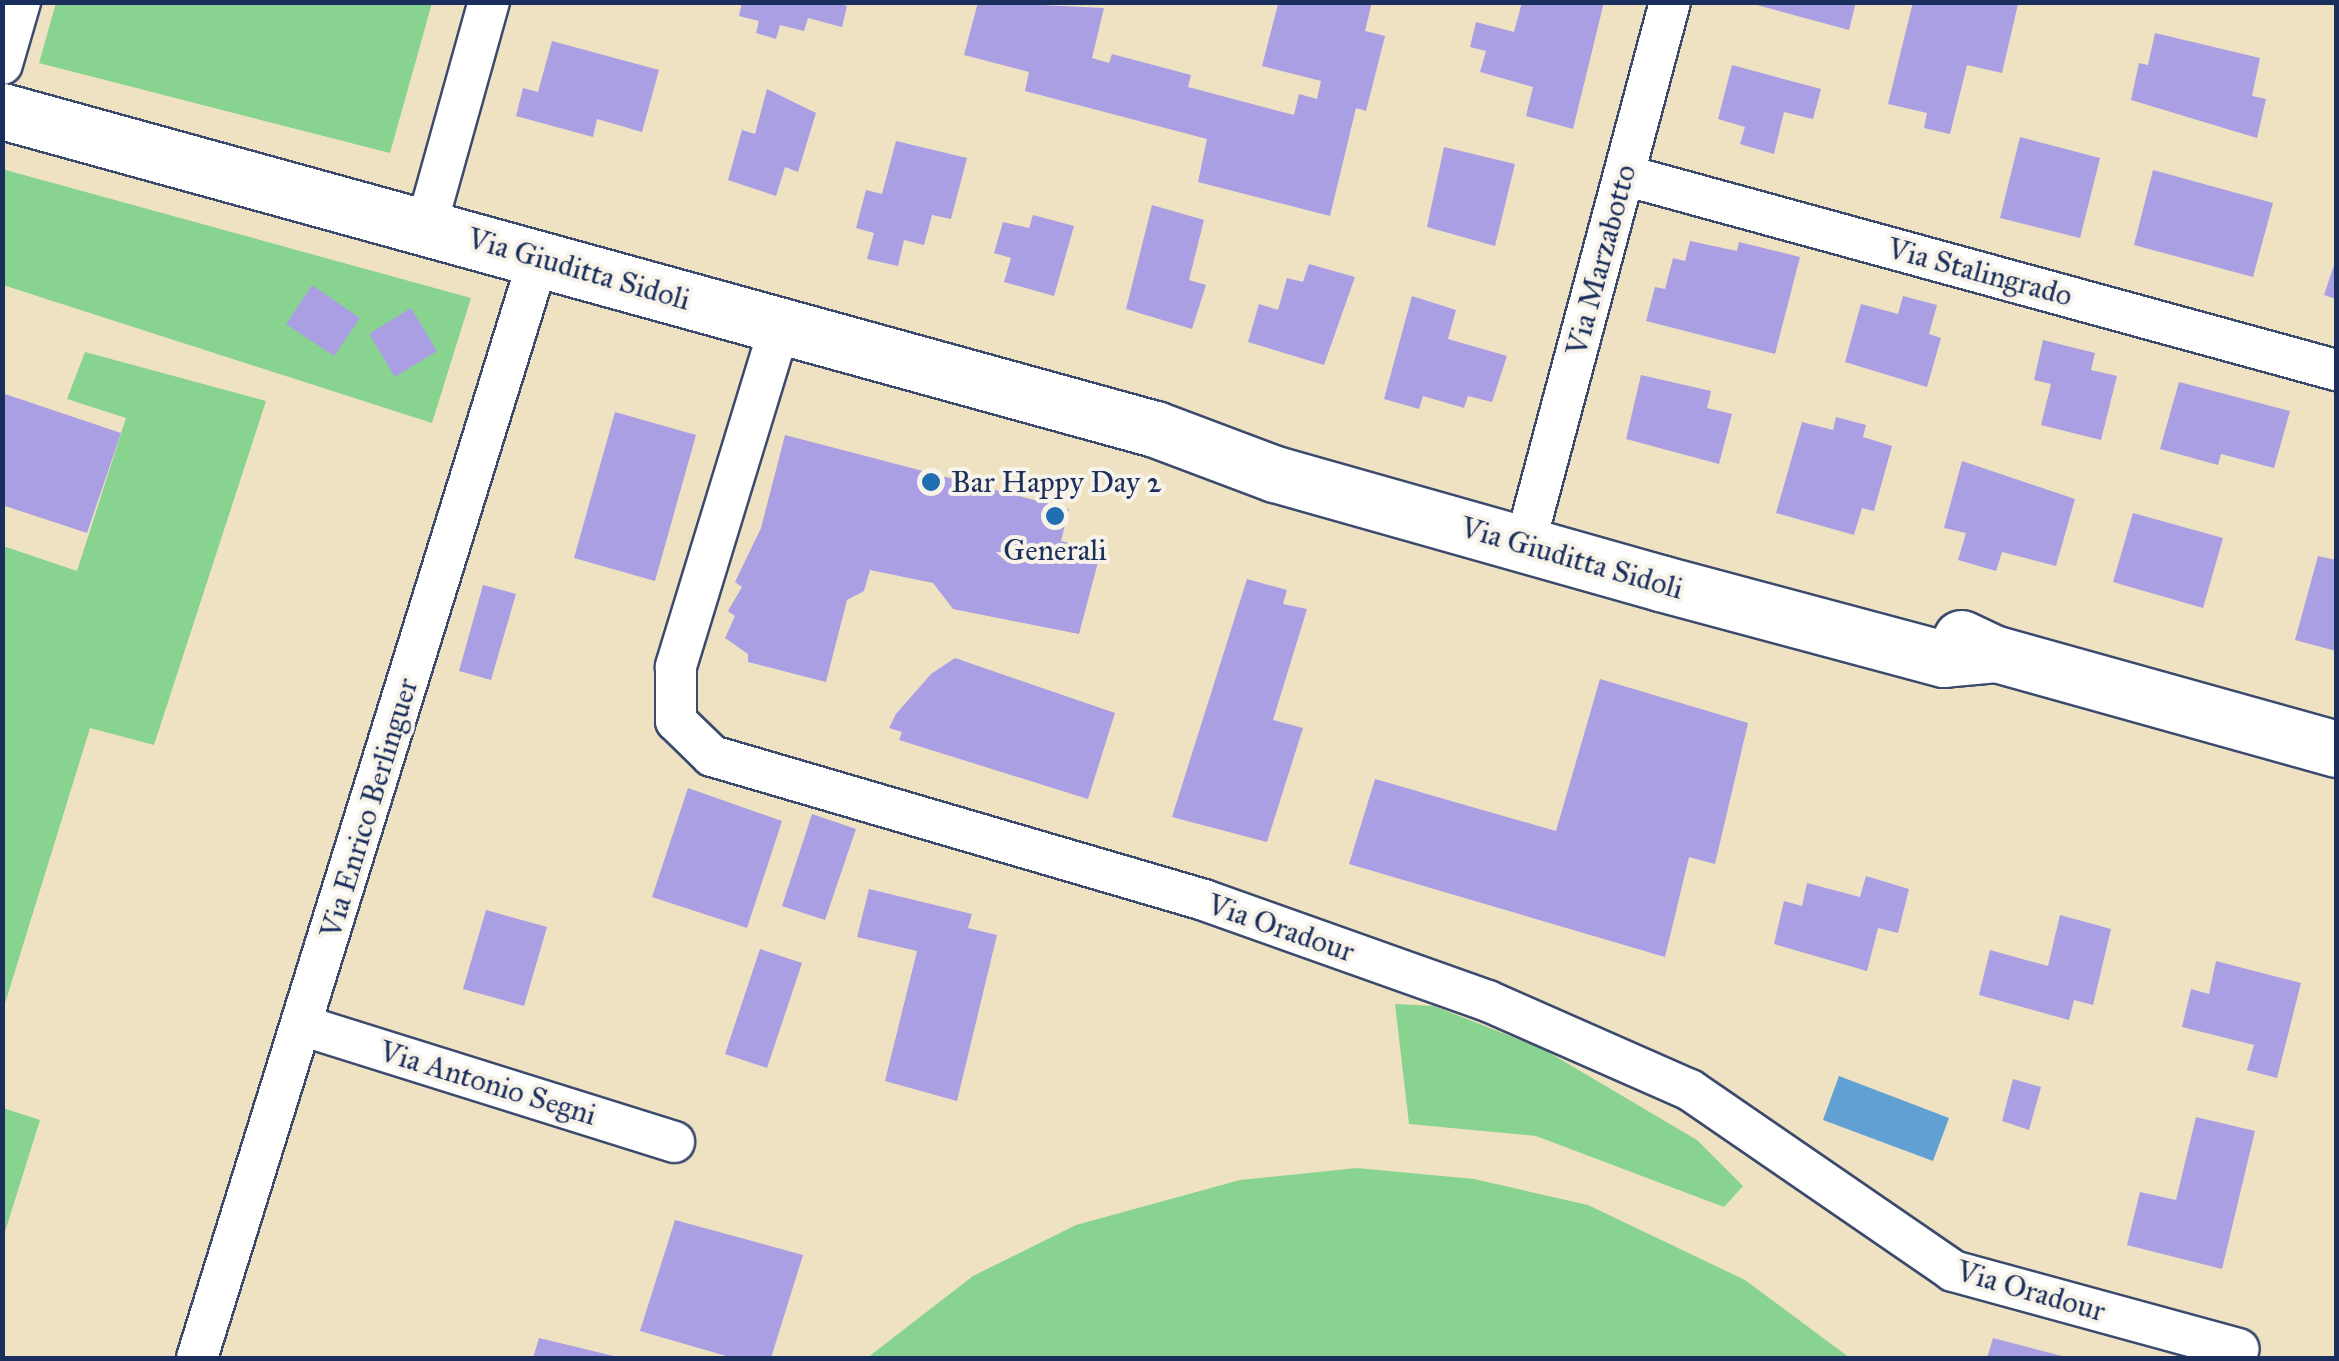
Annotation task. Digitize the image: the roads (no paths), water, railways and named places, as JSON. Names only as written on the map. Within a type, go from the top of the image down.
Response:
[{"type":"street","points":[[2,64],[20,2]]},
{"type":"street","points":[[426,226],[490,2]]},
{"type":"street","name":"Via Marzabotto","points":[[1532,518],[1670,2]]},
{"type":"street","name":"Via Giuditta Sidoli","points":[[2,111],[1155,429],[1275,474],[1944,660],[1996,654]]},
{"type":"street","name":"Via Stalingrado","points":[[1624,175],[2336,370]]},
{"type":"street","name":"Via Enrico Berlinguer","points":[[198,1358],[540,257]]},
{"type":"street","name":"Via Oradour","points":[[780,326],[676,667],[676,721],[712,756],[1204,900],[1488,1001],[1690,1090],[1952,1271],[2239,1348]]},
{"type":"street","name":"Via Giuditta Sidoli","points":[[1155,429],[1246,440],[1936,628],[1996,654],[2336,749]]},
{"type":"street","name":"Via Antonio Segni","points":[[301,1025],[674,1142]]},
{"type":"water","points":[[1839,1076],[1949,1118],[1933,1161],[1823,1120]]},
{"type":"place","name":"Bar Happy Day 2","points":[[931,482]]},
{"type":"place","name":"Generali","points":[[1055,516]]}]
